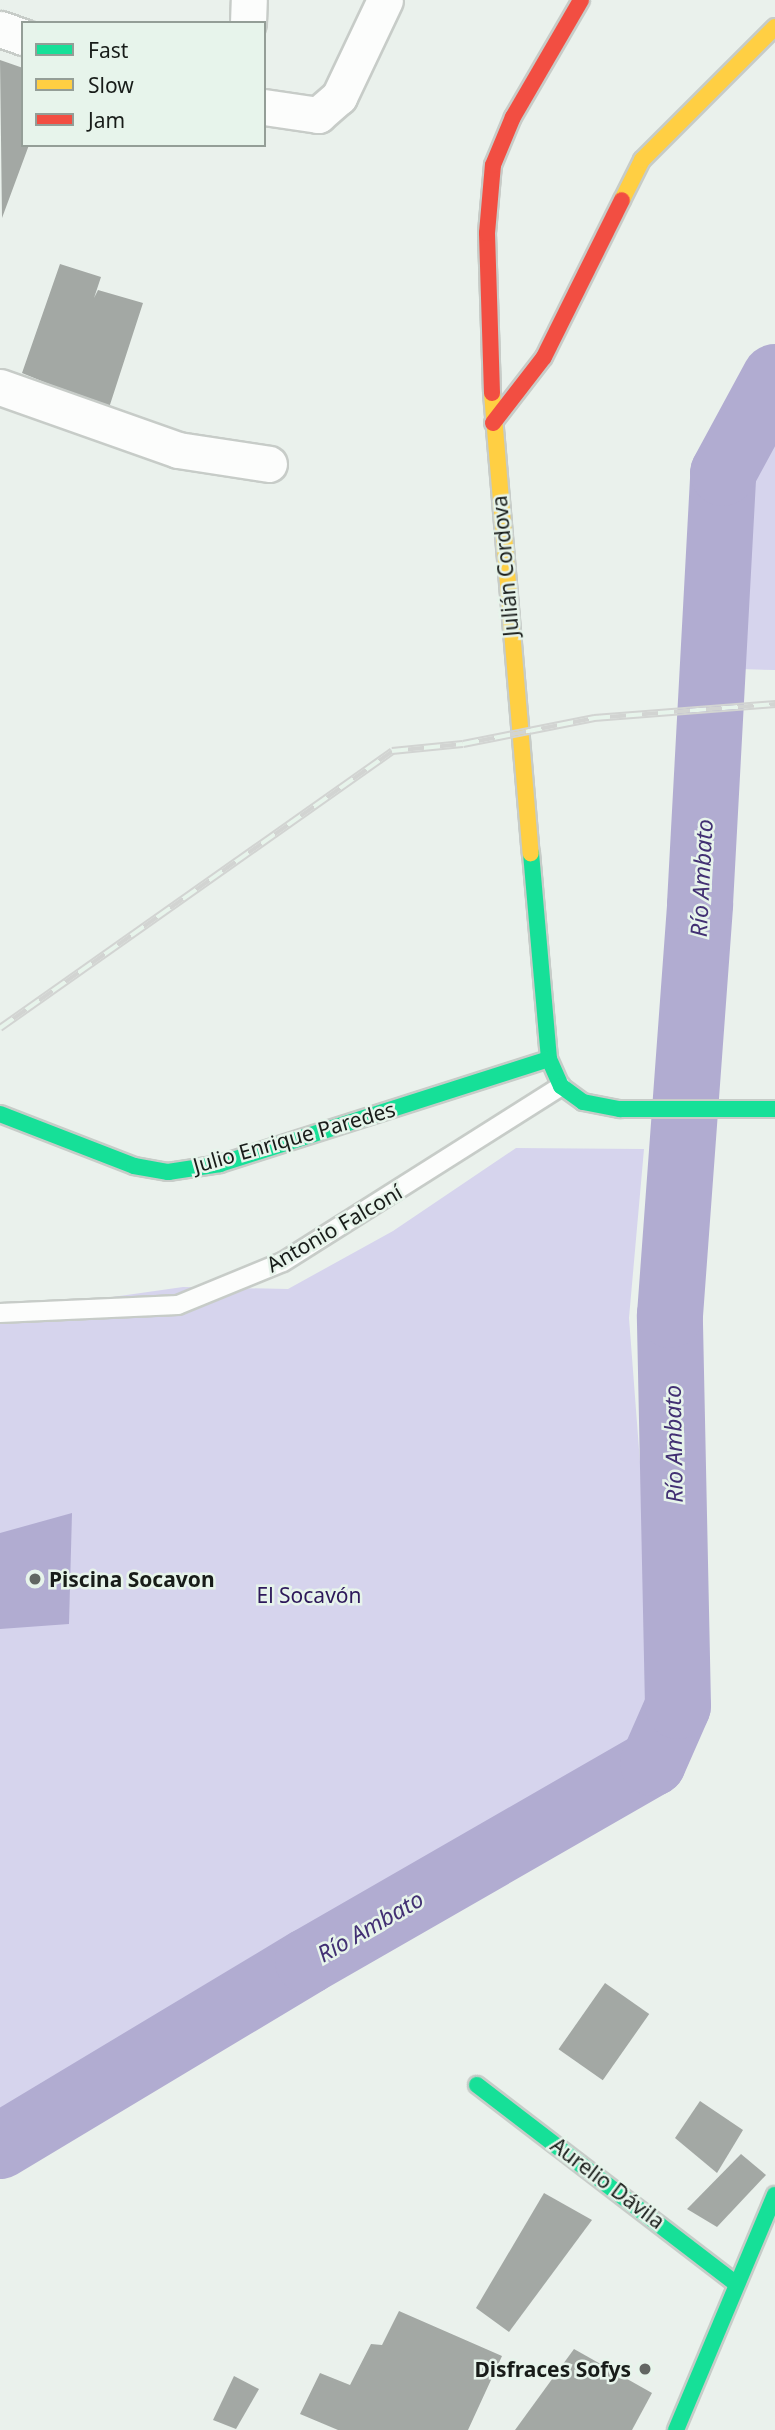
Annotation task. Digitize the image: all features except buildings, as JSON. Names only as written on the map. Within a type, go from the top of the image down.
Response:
[{"type":"main road","name":"Julián Cordova","points":[[561,1086],[549,1059],[493,423],[487,233],[493,166],[513,117],[581,0]]},
{"type":"main road","points":[[493,423],[544,357],[642,160],[775,27]]},
{"type":"main road","name":"Julio Enrique Paredes","points":[[0,1114],[134,1166],[168,1172],[220,1164],[549,1059]]},
{"type":"main road","points":[[561,1086],[583,1102],[620,1108],[775,1109]]},
{"type":"main road","name":"Aurelio Dávila","points":[[477,2085],[736,2284]]},
{"type":"main road","points":[[677,2430],[775,2195]]},
{"type":"street","points":[[248,21],[249,0]]},
{"type":"street","points":[[266,107],[318,115],[339,97],[385,0]]},
{"type":"street","points":[[0,29],[21,36]]},
{"type":"street","points":[[0,387],[178,450],[268,464]]},
{"type":"lane","name":"Antonio Falconí","points":[[0,1313],[178,1305],[283,1262],[561,1086]]},
{"type":"green space","points":[[775,425],[775,670],[739,669],[750,471]]},
{"type":"green space","name":"El Socavón","points":[[516,1148],[644,1149],[629,1318],[658,1698],[635,1749],[572,1799],[303,1952],[0,2133],[0,1313],[183,1287],[288,1289],[393,1231]]},
{"type":"shaded area","name":"Piscina Socavon","points":[[72,1513],[69,1624],[0,1629],[0,1533]]},
{"type":"waterway","name":"Río Ambato","points":[[0,2146],[308,1961],[653,1763],[678,1706],[670,1315],[700,904],[723,473],[775,377]]},
{"type":"railway","points":[[0,1028],[392,751],[463,744],[594,718],[775,704]]},
{"type":"traffic: fast","points":[[531,853],[549,1059],[561,1086],[583,1102],[620,1109],[775,1109]]},
{"type":"traffic: fast","points":[[0,1114],[134,1166],[168,1172],[220,1164],[549,1059]]},
{"type":"traffic: fast","points":[[477,2085],[736,2284]]},
{"type":"traffic: fast","points":[[676,2430],[775,2195]]},
{"type":"traffic: slow","points":[[622,200],[642,160],[775,27]]},
{"type":"traffic: slow","points":[[492,393],[531,853]]},
{"type":"traffic: jam","points":[[492,393],[487,233],[493,165],[513,117],[581,0]]},
{"type":"traffic: jam","points":[[493,423],[544,357],[622,200]]},
{"type":"place","name":"Piscina Socavon","points":[[35,1579]]},
{"type":"place","name":"Disfraces Sofys","points":[[645,2369]]}]
